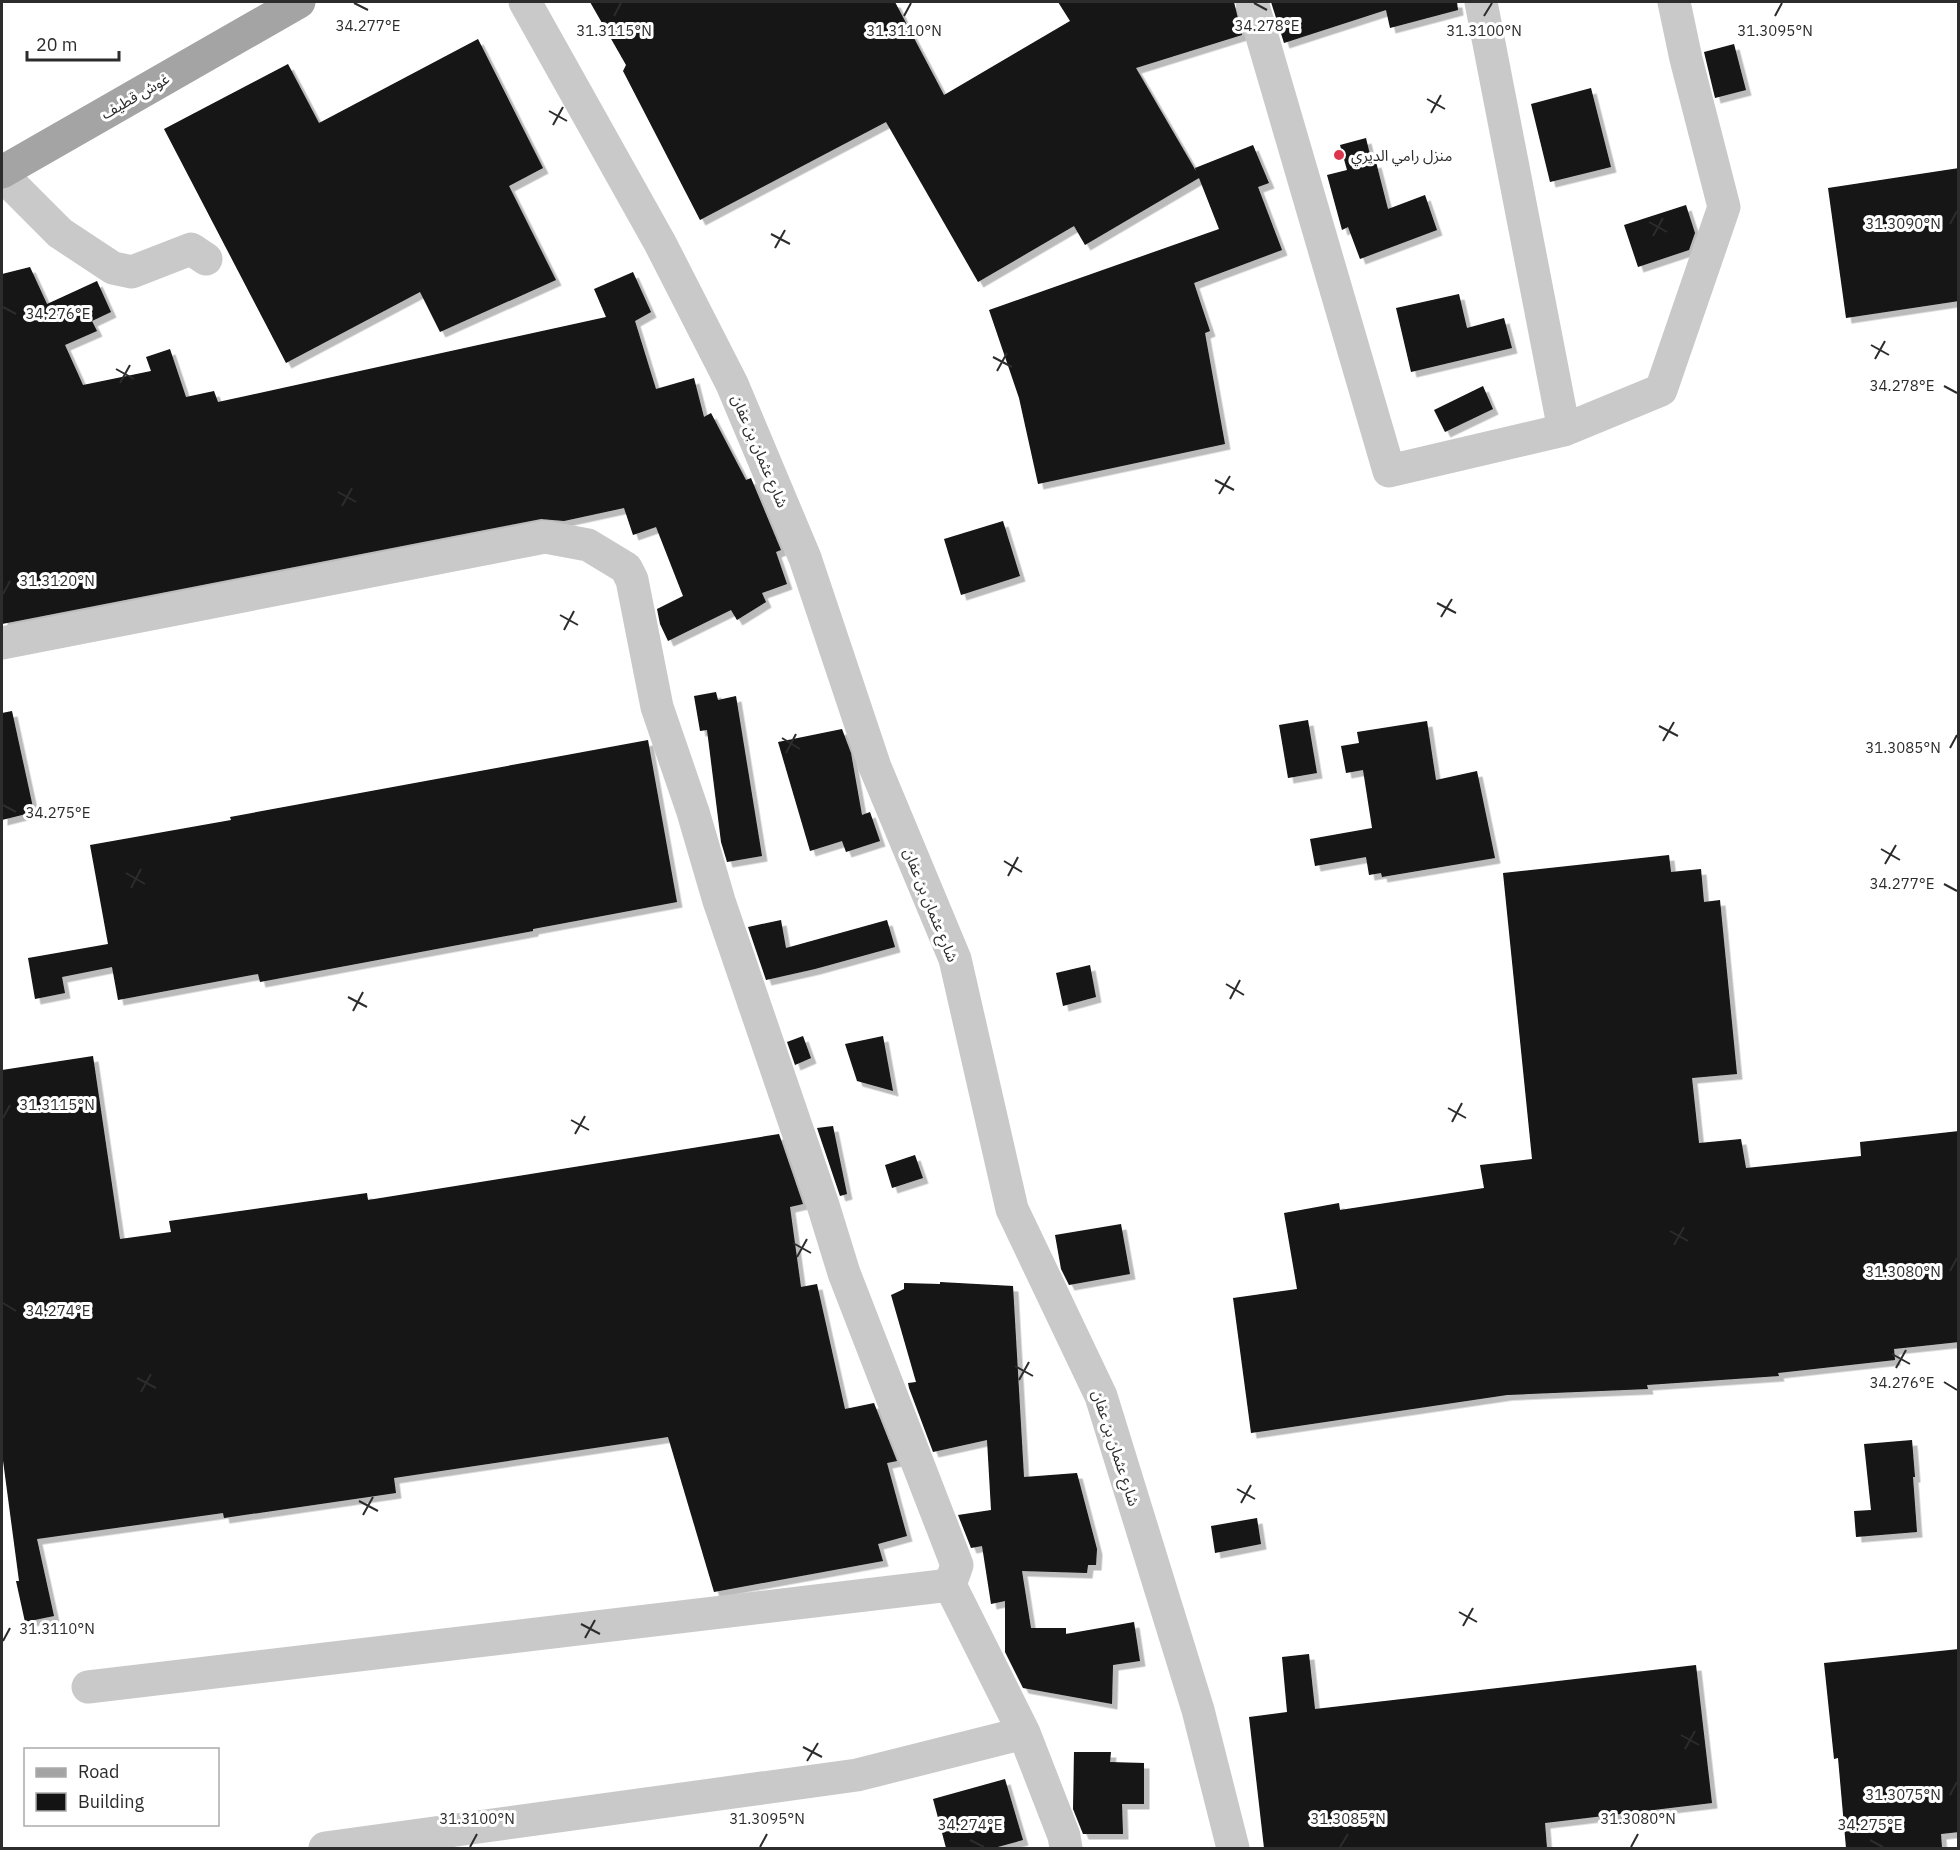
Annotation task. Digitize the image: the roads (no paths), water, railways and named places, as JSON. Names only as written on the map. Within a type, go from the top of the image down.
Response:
[{"type":"main road","name":"غوش قطيف","points":[[2,174],[299,2]]},
{"type":"street","name":"شارع عثمان بن عفان","points":[[525,2],[660,243],[732,384],[805,558],[874,767],[955,959],[1012,1209],[1101,1396],[1198,1710],[1233,1848]]},
{"type":"street","points":[[1252,2],[1389,471],[1564,430],[1661,390],[1724,207],[1686,59],[1674,2]]},
{"type":"street","points":[[1481,2],[1564,430]]},
{"type":"street","points":[[2,174],[60,233],[113,268],[132,272],[190,249],[206,259]]},
{"type":"street","points":[[2,643],[545,537],[588,545],[626,568],[632,580],[657,707],[693,812],[719,901],[824,1206],[844,1274],[957,1565],[950,1585],[1024,1733],[1064,1836],[1066,1848]]},
{"type":"street","points":[[88,1687],[950,1585]]},
{"type":"street","points":[[325,1848],[857,1775],[1024,1733]]},
{"type":"place","name":"منزل رامي الديري","points":[[1339,155]]}]
